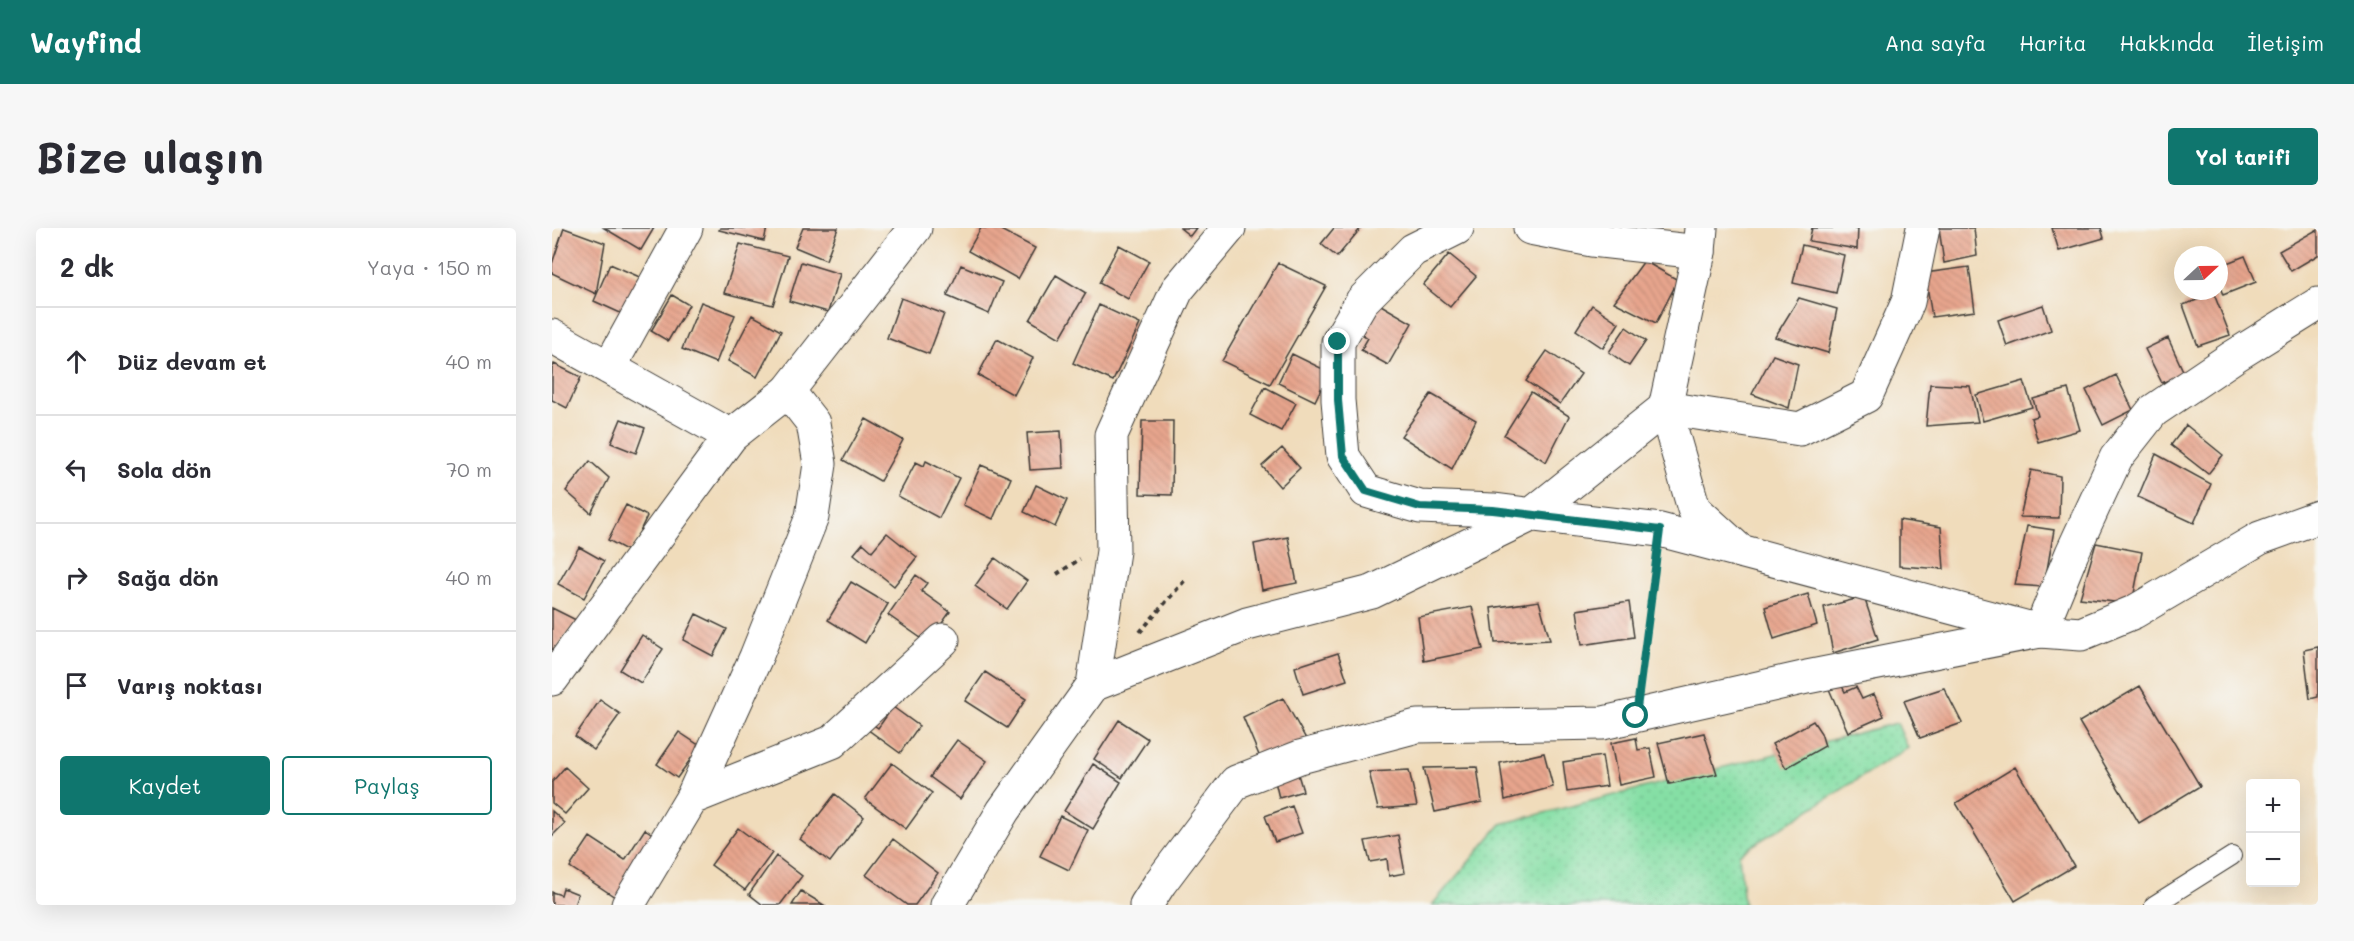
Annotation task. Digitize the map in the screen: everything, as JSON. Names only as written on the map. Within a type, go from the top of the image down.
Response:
[{"type":"street","points":[[609,368],[686,228]]},
{"type":"street","points":[[552,679],[730,436],[788,391],[915,228]]},
{"type":"street","points":[[947,905],[1004,811],[1093,685],[1113,551],[1112,435],[1177,291],[1229,228]]},
{"type":"street","points":[[1457,228],[1413,250],[1362,301],[1338,342],[1338,400],[1343,456],[1366,491],[1420,507],[1493,510],[1660,530],[2040,631],[2081,634],[2124,616],[2260,538],[2318,517]]},
{"type":"street","points":[[1530,228],[1592,240],[1700,240],[1665,408],[1694,509],[1740,551]]},
{"type":"street","points":[[1093,685],[1247,624],[1372,592],[1531,516],[1665,408],[1800,429],[1866,396],[1908,302],[1923,228]]},
{"type":"street","points":[[2040,631],[2072,553],[2116,458],[2153,411],[2318,304]]},
{"type":"street","points":[[552,336],[730,436]]},
{"type":"street","points":[[628,905],[692,798],[756,657],[812,517],[820,464],[813,423],[788,391]]},
{"type":"street","points":[[1146,905],[1236,782],[1300,757],[1417,726],[1603,723],[1807,677],[2040,631]]},
{"type":"street","points":[[692,798],[832,742],[943,640]]},
{"type":"lane","points":[[2154,905],[2232,856]]},
{"type":"path","points":[[1636,716],[1660,530]]},
{"type":"green space","points":[[1897,723],[1908,748],[1739,854],[1744,905],[1432,905],[1501,824]]},
{"type":"building","points":[[564,228],[605,243],[596,294],[552,273],[552,264]]},
{"type":"building","points":[[604,228],[654,228],[641,250]]},
{"type":"building","points":[[720,228],[767,228],[764,241],[719,230]]},
{"type":"building","points":[[803,228],[838,228],[826,260],[795,247]]},
{"type":"building","points":[[981,228],[997,228],[1035,248],[1018,279],[968,251]]},
{"type":"building","points":[[1180,228],[1196,228],[1190,236]]},
{"type":"building","points":[[1334,228],[1361,228],[1337,257],[1321,244]]},
{"type":"building","points":[[1812,228],[1858,228],[1857,249],[1809,241]]},
{"type":"building","points":[[1939,228],[1974,228],[1977,256],[1944,263]]},
{"type":"building","points":[[2052,228],[2101,228],[2104,238],[2059,251]]},
{"type":"building","points":[[2318,229],[2318,255],[2291,271],[2279,251]]},
{"type":"building","points":[[740,244],[788,256],[773,305],[724,293]]},
{"type":"building","points":[[1119,245],[1149,261],[1128,299],[1099,283]]},
{"type":"building","points":[[1802,245],[1844,255],[1836,293],[1793,283]]},
{"type":"building","points":[[1449,254],[1476,276],[1450,307],[1423,285]]},
{"type":"building","points":[[2245,256],[2256,282],[2228,293],[2228,263]]},
{"type":"building","points":[[1644,261],[1678,280],[1656,323],[1614,302]]},
{"type":"building","points":[[801,262],[840,274],[828,312],[789,301]]},
{"type":"building","points":[[1278,263],[1326,286],[1270,384],[1222,361]]},
{"type":"building","points":[[610,264],[644,279],[627,316],[594,301]]},
{"type":"building","points":[[961,265],[1002,282],[989,314],[947,296]]},
{"type":"building","points":[[1969,267],[1975,311],[1932,317],[1925,273]]},
{"type":"building","points":[[1056,275],[1086,293],[1060,338],[1030,320]]},
{"type":"building","points":[[672,295],[689,305],[668,341],[651,331]]},
{"type":"building","points":[[901,298],[944,314],[929,354],[887,338]]},
{"type":"building","points":[[1799,298],[1837,309],[1828,353],[1775,337]]},
{"type":"building","points":[[2197,300],[2216,300],[2230,335],[2198,346],[2183,305]]},
{"type":"building","points":[[1374,301],[1412,323],[1388,365],[1361,350],[1368,338],[1357,331]]},
{"type":"building","points":[[701,302],[735,315],[716,363],[682,349]]},
{"type":"building","points":[[1099,305],[1140,324],[1113,381],[1073,363]]},
{"type":"building","points":[[1592,305],[1619,323],[1603,348],[1576,330]]},
{"type":"building","points":[[2043,305],[2051,330],[2007,346],[1998,320]]},
{"type":"building","points":[[752,315],[781,331],[757,377],[728,361]]},
{"type":"building","points":[[1626,327],[1646,341],[1629,366],[1609,352]]},
{"type":"building","points":[[2168,338],[2184,373],[2162,383],[2145,349]]},
{"type":"building","points":[[997,339],[1033,358],[1014,395],[978,375]]},
{"type":"building","points":[[1547,351],[1581,374],[1560,404],[1526,381]]},
{"type":"building","points":[[1292,354],[1329,372],[1315,401],[1278,383]]},
{"type":"building","points":[[1773,355],[1798,364],[1789,408],[1752,394]]},
{"type":"building","points":[[554,364],[581,377],[567,408],[552,400]]},
{"type":"building","points":[[2116,375],[2133,410],[2103,425],[2086,390]]},
{"type":"building","points":[[2024,381],[2032,407],[1983,421],[1976,395]]},
{"type":"building","points":[[1930,384],[1970,386],[1978,422],[1926,426]]},
{"type":"building","points":[[1265,387],[1296,403],[1281,431],[1250,415]]},
{"type":"building","points":[[2068,389],[2080,430],[2038,442],[2031,418],[2038,416],[2033,399]]},
{"type":"building","points":[[1531,392],[1569,416],[1546,462],[1504,435]]},
{"type":"building","points":[[1431,394],[1476,420],[1452,469],[1401,436]]},
{"type":"building","points":[[621,419],[645,428],[636,453],[611,443]]},
{"type":"building","points":[[866,419],[903,440],[880,481],[843,460]]},
{"type":"building","points":[[1142,421],[1173,421],[1172,495],[1140,494]]},
{"type":"building","points":[[2186,425],[2223,455],[2208,474],[2171,445]]},
{"type":"building","points":[[1061,431],[1063,468],[1030,470],[1027,433]]},
{"type":"building","points":[[1282,448],[1300,468],[1280,487],[1262,466]]},
{"type":"building","points":[[2156,454],[2211,484],[2194,523],[2138,497]]},
{"type":"building","points":[[590,461],[609,478],[591,513],[566,491]]},
{"type":"building","points":[[926,461],[959,478],[939,518],[898,496],[916,462],[924,466]]},
{"type":"building","points":[[981,465],[1011,478],[993,519],[963,505]]},
{"type":"building","points":[[2031,470],[2060,476],[2059,518],[2020,517]]},
{"type":"building","points":[[1036,485],[1067,500],[1055,527],[1024,512]]},
{"type":"building","points":[[626,505],[647,516],[630,552],[608,540]]},
{"type":"building","points":[[1899,520],[1941,527],[1944,569],[1899,566]]},
{"type":"building","points":[[2027,526],[2054,530],[2044,587],[2015,585]]},
{"type":"building","points":[[887,533],[917,557],[894,586],[854,554],[863,543],[872,551]]},
{"type":"building","points":[[1288,537],[1297,583],[1262,590],[1254,544]]},
{"type":"building","points":[[2096,543],[2142,552],[2132,604],[2080,598]]},
{"type":"building","points":[[579,547],[604,561],[584,598],[558,584]]},
{"type":"building","points":[[995,558],[1027,581],[1007,609],[975,586]]},
{"type":"building","points":[[916,575],[927,583],[921,591],[950,612],[928,643],[888,615]]},
{"type":"building","points":[[851,582],[888,604],[865,643],[828,620]]},
{"type":"building","points":[[1808,594],[1817,625],[1774,639],[1765,607]]},
{"type":"building","points":[[1864,597],[1878,639],[1833,653],[1824,607]]},
{"type":"building","points":[[1539,601],[1550,640],[1495,643],[1491,608]]},
{"type":"building","points":[[1629,602],[1634,637],[1582,645],[1577,610]]},
{"type":"building","points":[[1472,607],[1483,649],[1424,661],[1418,617]]},
{"type":"building","points":[[552,608],[578,621],[552,654]]},
{"type":"building","points":[[696,614],[727,629],[713,656],[683,640]]},
{"type":"building","points":[[642,635],[663,649],[641,683],[620,670]]},
{"type":"building","points":[[2318,647],[2318,697],[2310,699],[2304,650]]},
{"type":"building","points":[[1338,653],[1347,680],[1303,694],[1295,667]]},
{"type":"building","points":[[985,672],[1026,699],[1007,728],[965,701]]},
{"type":"building","points":[[1841,684],[1845,692],[1856,687],[1862,699],[1874,694],[1884,716],[1848,732],[1829,689]]},
{"type":"building","points":[[2140,686],[2200,786],[2139,823],[2079,722]]},
{"type":"building","points":[[1944,688],[1962,723],[1920,738],[1904,701]]},
{"type":"building","points":[[1283,698],[1306,739],[1261,760],[1243,717]]},
{"type":"building","points":[[600,700],[620,714],[594,750],[575,736]]},
{"type":"building","points":[[893,707],[919,726],[900,753],[867,729],[871,723],[878,728]]},
{"type":"building","points":[[1119,720],[1148,739],[1122,778],[1094,759]]},
{"type":"building","points":[[1813,721],[1821,733],[1825,746],[1786,768],[1772,744]]},
{"type":"building","points":[[679,732],[700,746],[677,778],[657,764]]},
{"type":"building","points":[[1704,733],[1717,774],[1669,784],[1658,743]]},
{"type":"building","points":[[1636,738],[1638,750],[1650,748],[1656,777],[1619,785],[1611,743]]},
{"type":"building","points":[[957,740],[987,761],[960,799],[930,777]]},
{"type":"building","points":[[1544,753],[1553,787],[1505,800],[1500,763]]},
{"type":"building","points":[[1602,756],[1607,786],[1567,792],[1563,762]]},
{"type":"building","points":[[892,763],[932,793],[906,829],[865,799]]},
{"type":"building","points":[[1093,764],[1121,782],[1093,829],[1064,811]]},
{"type":"building","points":[[565,767],[588,788],[565,814],[552,803],[552,782]]},
{"type":"building","points":[[1477,767],[1482,802],[1435,812],[1424,768]]},
{"type":"building","points":[[2015,767],[2074,866],[2015,901],[1956,803]]},
{"type":"building","points":[[1409,770],[1417,806],[1378,809],[1369,772]]},
{"type":"building","points":[[1297,771],[1303,791],[1279,798],[1274,777]]},
{"type":"building","points":[[835,794],[864,817],[830,862],[800,839]]},
{"type":"building","points":[[1292,806],[1302,833],[1275,842],[1265,816]]},
{"type":"building","points":[[552,811],[565,823],[552,836]]},
{"type":"building","points":[[1060,816],[1088,830],[1069,870],[1040,856]]},
{"type":"building","points":[[738,828],[772,853],[745,890],[711,865]]},
{"type":"building","points":[[645,829],[661,840],[621,901],[570,867],[590,837],[625,860]]},
{"type":"building","points":[[1398,835],[1405,873],[1389,876],[1387,859],[1370,862],[1365,841]]},
{"type":"building","points":[[893,839],[938,873],[915,905],[907,905],[866,875]]},
{"type":"building","points":[[776,856],[802,876],[780,905],[763,905],[749,894]]},
{"type":"building","points":[[563,888],[578,894],[574,905],[552,905],[552,892],[561,895]]},
{"type":"building","points":[[801,891],[824,905],[792,905]]},
{"type":"route","points":[[1338,342],[1338,400],[1343,456],[1366,491],[1420,507],[1493,510],[1660,530],[1636,716]]}]
